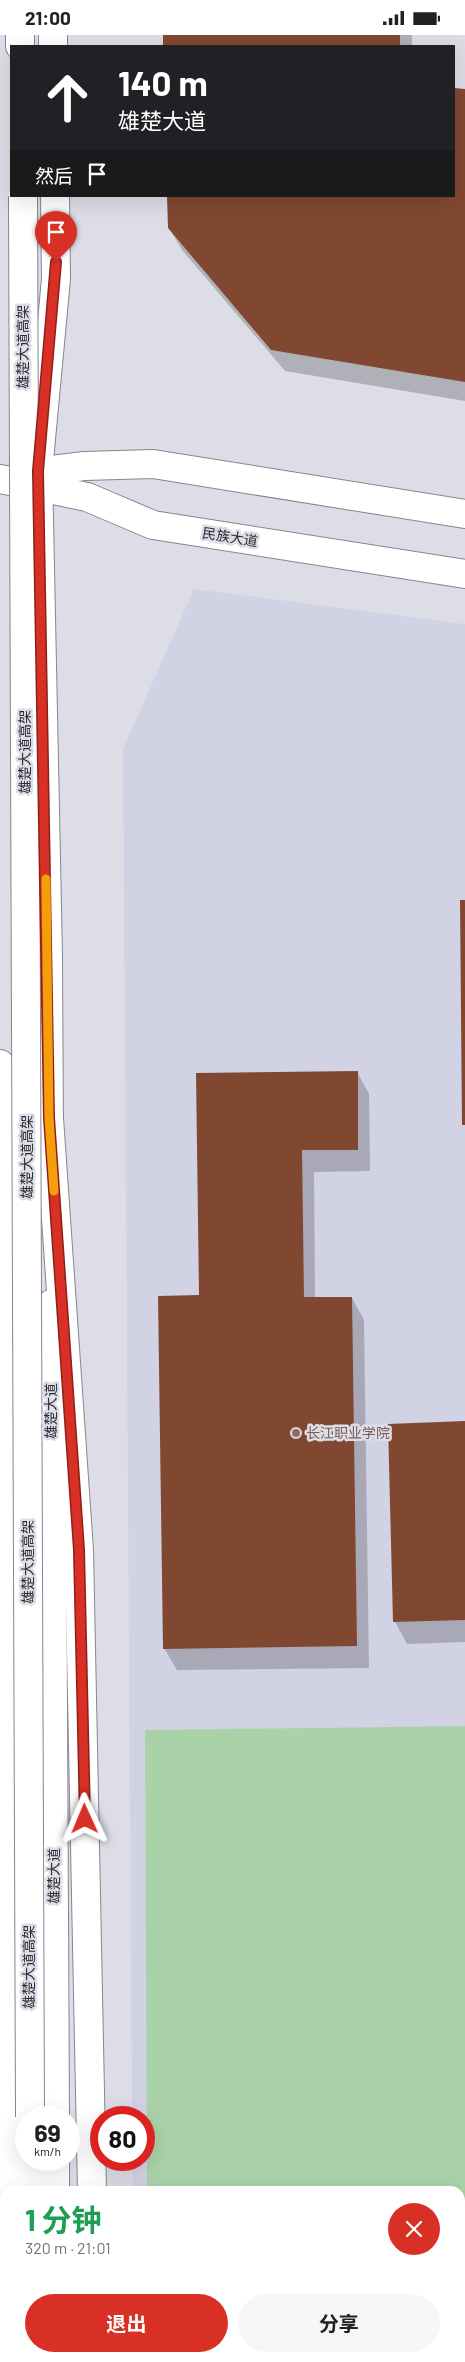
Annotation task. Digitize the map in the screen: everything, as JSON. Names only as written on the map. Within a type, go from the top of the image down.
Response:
[{"type":"main road","name":"雄楚大道高架","points":[[23,197],[30,2106]]},
{"type":"main road","name":"雄楚大道","points":[[55,197],[56,279],[38,479],[48,946],[55,2106]]},
{"type":"main road","name":"民族大道","points":[[0,478],[38,479],[84,466],[153,464],[465,514]]},
{"type":"main road","name":"民族大道","points":[[38,479],[153,525],[465,574]]},
{"type":"main road","points":[[0,1064],[9,2186]]},
{"type":"main road","points":[[49,1118],[79,1550],[92,2186]]},
{"type":"main road","points":[[30,2171],[30,2186]]},
{"type":"main road","points":[[55,2171],[55,2186]]},
{"type":"shaded area","name":"长江职业学院","points":[[194,589],[465,624],[465,2186],[133,2186],[133,2171],[155,2171],[155,2106],[132,2106],[123,749]]},
{"type":"green space","points":[[465,1726],[465,2186],[147,2186],[147,2171],[155,2171],[155,2106],[147,2106],[145,1730]]},
{"type":"building","points":[[163,35],[400,35],[400,45],[163,45]]},
{"type":"building","points":[[455,88],[465,89],[465,382],[271,350],[168,228],[167,197],[455,197]]},
{"type":"building","points":[[460,900],[465,900],[465,1125],[462,1125]]},
{"type":"building","points":[[358,1071],[358,1150],[302,1150],[304,1297],[352,1297],[357,1646],[163,1649],[158,1296],[199,1295],[196,1073]]},
{"type":"building","points":[[465,1421],[465,1620],[393,1622],[388,1424]]},
{"type":"slow traffic","points":[[46,879],[49,1118],[54,1191]]},
{"type":"place","name":"长江职业学院","points":[[296,1433]]},
{"type":"route","points":[[56,262],[38,471],[48,955],[49,1118],[79,1550],[85,1819]]}]
